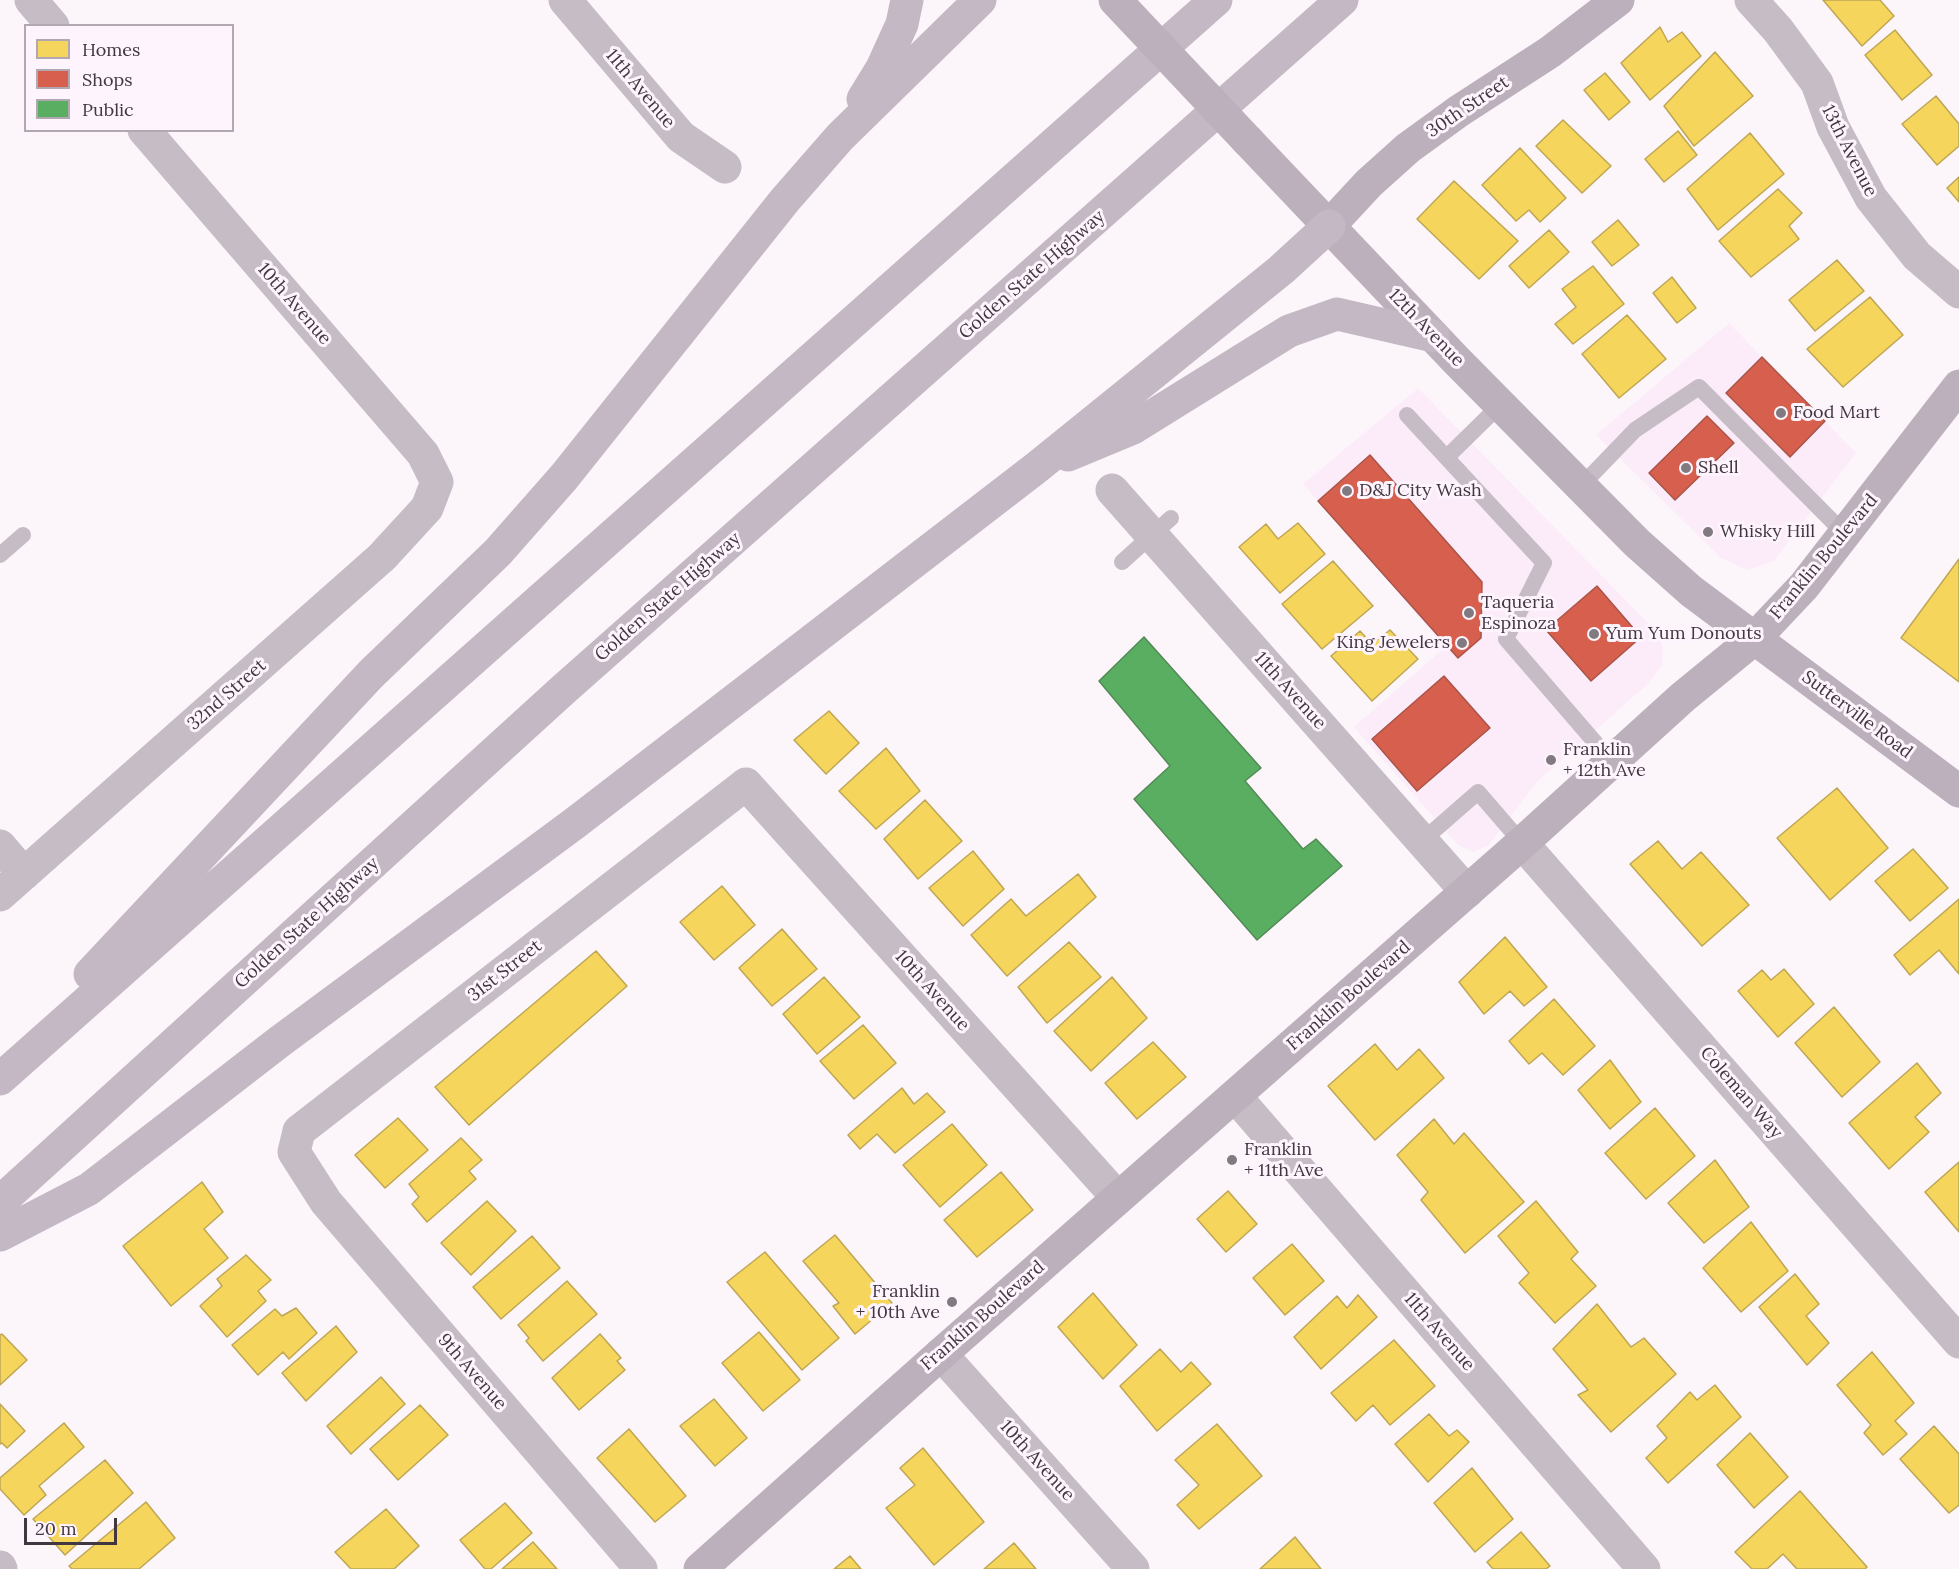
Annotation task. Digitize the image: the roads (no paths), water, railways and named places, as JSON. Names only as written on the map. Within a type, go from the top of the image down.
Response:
[{"type":"highway","points":[[840,137],[882,68],[902,24],[907,0]]},
{"type":"highway","points":[[0,1070],[371,674],[498,552],[564,477],[785,200],[840,137],[980,0]]},
{"type":"highway","points":[[0,1079],[1216,0]]},
{"type":"highway","name":"Golden State Highway","points":[[0,1202],[564,689],[1342,0]]},
{"type":"highway","points":[[0,1234],[89,1189],[279,1042],[603,801],[1036,468],[1281,270],[1329,226]]},
{"type":"highway","points":[[1036,468],[1133,429],[1289,331],[1337,314],[1433,336]]},
{"type":"main road","name":"12th Avenue","points":[[1115,0],[1433,336],[1637,543],[1691,591],[1754,639]]},
{"type":"main road","name":"30th Street","points":[[1329,226],[1369,183],[1408,148],[1459,111],[1550,52],[1618,0]]},
{"type":"main road","name":"Franklin Boulevard","points":[[700,1569],[1467,892],[1688,693],[1754,639],[1804,586],[1959,386]]},
{"type":"main road","name":"Sutterville Road","points":[[1754,639],[1959,791]]},
{"type":"street","points":[[31,0],[51,24]]},
{"type":"street","name":"11th Avenue","points":[[565,0],[681,136],[725,167]]},
{"type":"street","name":"13th Avenue","points":[[1751,0],[1778,30],[1817,83],[1833,128],[1871,198],[1917,256],[1959,292]]},
{"type":"street","name":"10th Avenue","points":[[146,132],[423,454],[437,482]]},
{"type":"street","name":"32nd Street","points":[[0,895],[382,557],[427,508],[437,482]]},
{"type":"street","name":"11th Avenue","points":[[1112,490],[1161,526],[1422,841],[1467,892]]},
{"type":"street","name":"10th Avenue","points":[[746,784],[1118,1198]]},
{"type":"street","name":"31st Street","points":[[305,1172],[294,1152],[299,1131],[746,784]]},
{"type":"street","name":"Coleman Way","points":[[1522,843],[1959,1342]]},
{"type":"street","points":[[0,846],[24,874]]},
{"type":"street","name":"11th Avenue","points":[[1235,1096],[1644,1569]]},
{"type":"street","name":"9th Avenue","points":[[305,1172],[326,1202],[641,1569]]},
{"type":"street","name":"10th Avenue","points":[[941,1354],[1133,1569]]},
{"type":"lane","points":[[1581,486],[1635,430],[1699,387],[1845,534]]},
{"type":"lane","points":[[1447,458],[1500,405]]},
{"type":"lane","points":[[1407,415],[1544,562],[1506,639],[1612,762]]},
{"type":"lane","points":[[1122,562],[1161,526]]},
{"type":"lane","points":[[0,555],[23,535]]},
{"type":"lane","points":[[1422,841],[1478,792],[1522,843]]},
{"type":"place","name":"Food Mart","points":[[1781,413]]},
{"type":"place","name":"Shell","points":[[1686,468]]},
{"type":"place","name":"D&J City Wash","points":[[1347,491]]},
{"type":"place","name":"Whisky Hill","points":[[1708,532]]},
{"type":"place","name":"Taqueria Espinoza","points":[[1469,613]]},
{"type":"place","name":"Yum Yum Donouts","points":[[1594,634]]},
{"type":"place","name":"King Jewelers","points":[[1462,643]]},
{"type":"place","name":"Franklin + 12th Ave","points":[[1551,760]]},
{"type":"place","name":"Franklin + 11th Ave","points":[[1232,1160]]},
{"type":"place","name":"Franklin + 10th Ave","points":[[952,1302]]}]
